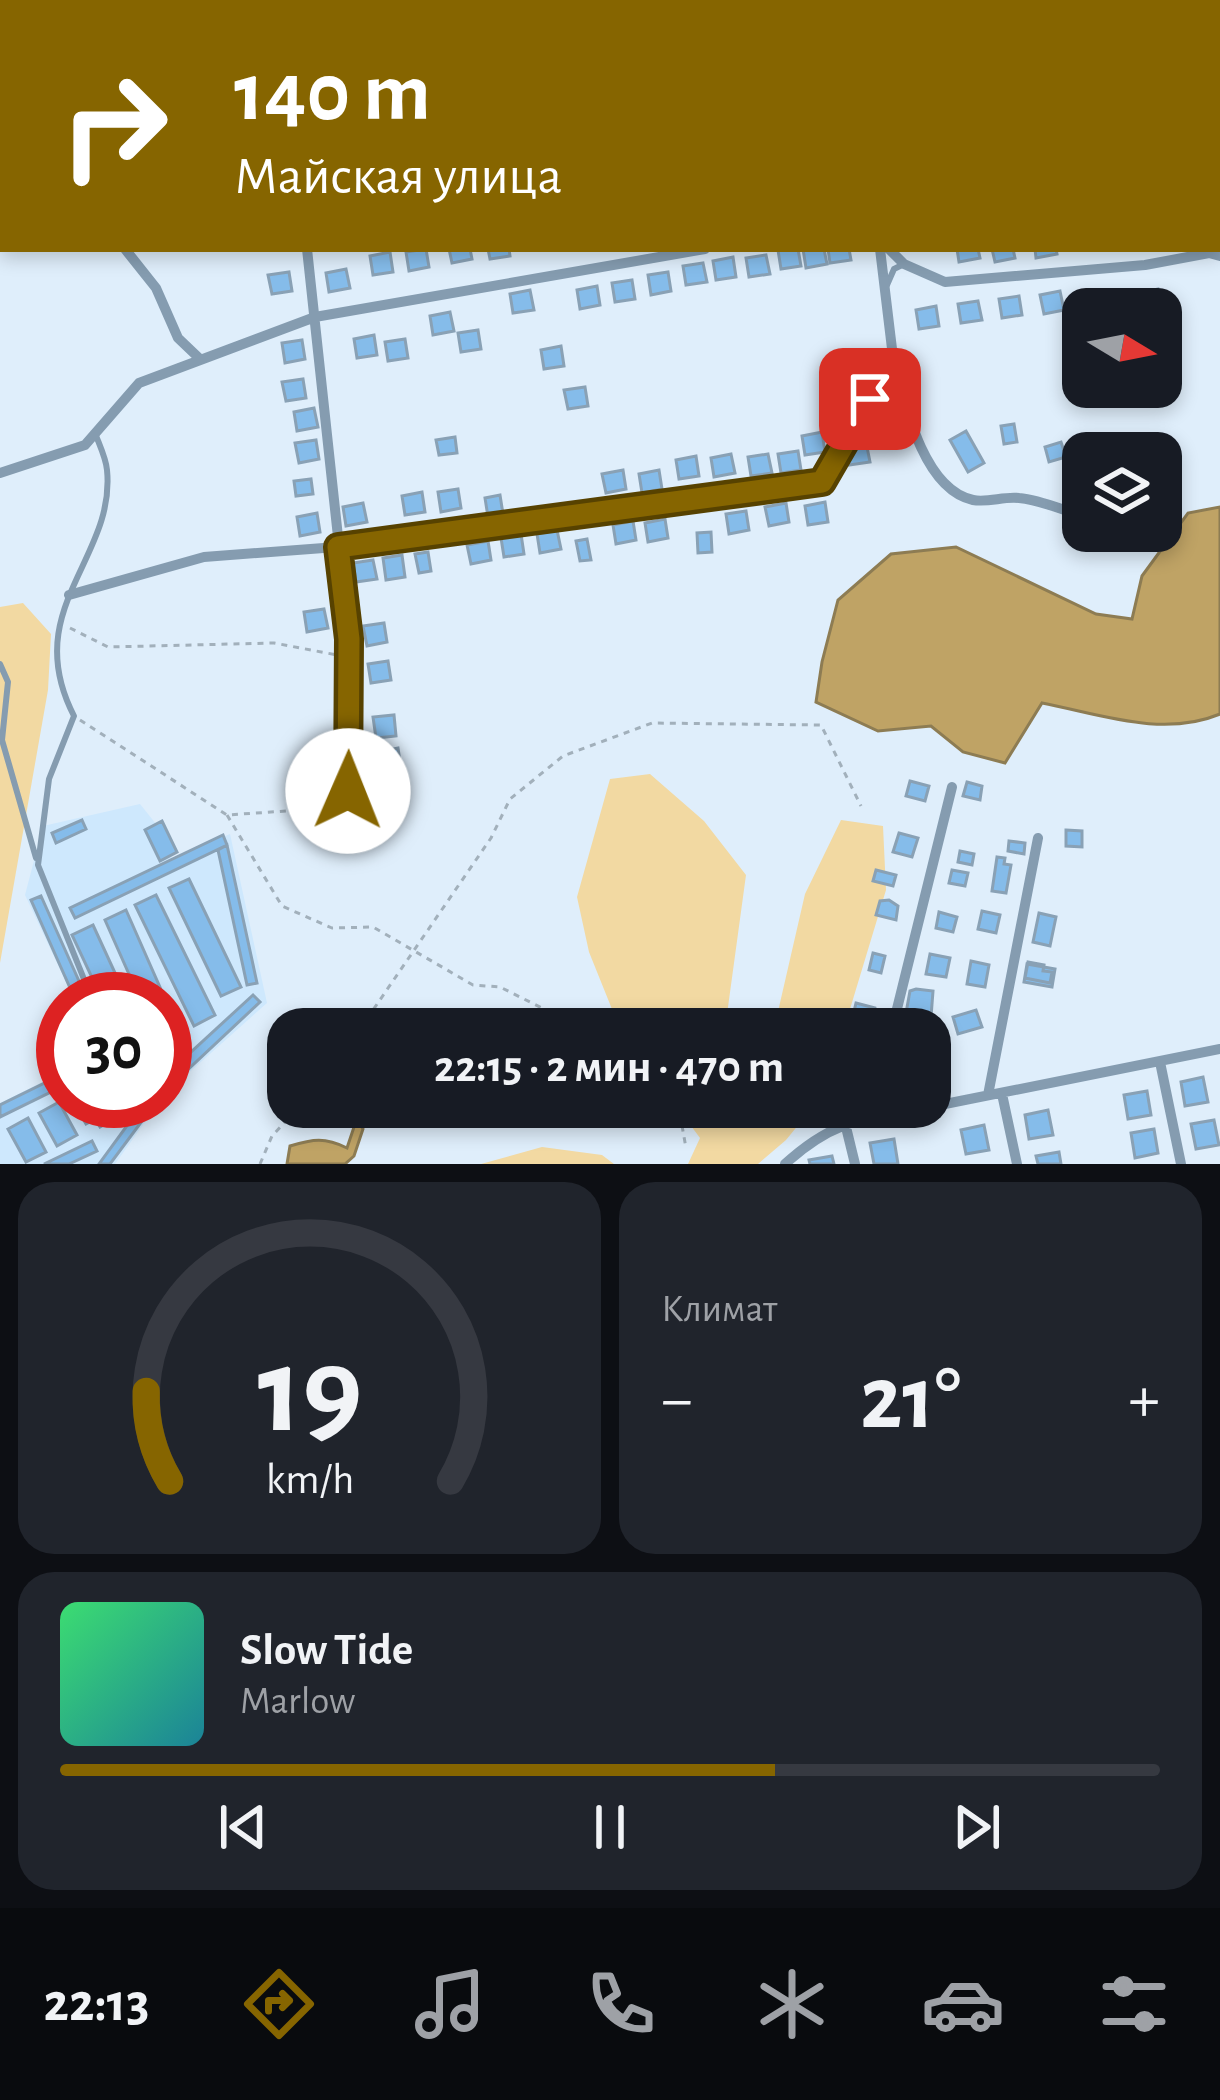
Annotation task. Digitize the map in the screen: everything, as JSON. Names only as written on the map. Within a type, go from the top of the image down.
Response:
[{"type":"street","points":[[127,252],[156,288],[178,338],[200,359]]},
{"type":"street","points":[[307,252],[349,658],[348,791]]},
{"type":"street","points":[[0,473],[85,445],[139,383],[315,316],[688,252]]},
{"type":"street","points":[[880,252],[893,357],[913,428],[931,465],[960,496],[976,501],[1029,499],[1062,509]]},
{"type":"street","points":[[892,252],[904,264],[945,282],[1144,265],[1211,253]]},
{"type":"street","points":[[1144,265],[1150,252]]},
{"type":"street","points":[[69,595],[205,557],[338,547],[822,482],[893,357]]},
{"type":"street","points":[[897,1008],[952,787]]},
{"type":"street","points":[[988,1095],[1038,838]]},
{"type":"street","points":[[951,1103],[1220,1049]]},
{"type":"street","points":[[1160,1062],[1181,1164]]},
{"type":"street","points":[[1002,1094],[1017,1164]]},
{"type":"street","points":[[785,1164],[814,1138],[835,1128]]},
{"type":"street","points":[[846,1128],[854,1164]]},
{"type":"lane","points":[[884,294],[894,269],[904,264]]},
{"type":"lane","points":[[38,865],[49,779],[74,716],[60,689],[58,622],[103,512],[107,469],[95,433]]},
{"type":"lane","points":[[0,664],[8,682],[2,740],[38,865],[81,972]]},
{"type":"path","points":[[58,622],[108,647],[274,643],[349,658]]},
{"type":"path","points":[[74,716],[227,815],[282,906],[332,928],[373,927],[473,985],[500,986],[543,1008]]},
{"type":"path","points":[[373,1008],[491,838],[510,799],[563,756],[652,723],[821,725],[861,806]]},
{"type":"path","points":[[227,815],[330,808],[348,791]]},
{"type":"path","points":[[260,1164],[279,1128]]},
{"type":"path","points":[[682,1128],[686,1148]]},
{"type":"shaded area","points":[[1220,507],[1220,714],[1198,721],[1154,724],[1042,703],[1005,763],[963,752],[931,726],[878,731],[816,702],[838,600],[891,554],[956,547],[1096,614],[1132,619],[1142,576],[1160,552],[1182,552],[1182,521],[1188,513]]},
{"type":"shaded area","points":[[23,603],[51,634],[48,690],[0,963],[0,607]]},
{"type":"shaded area","points":[[650,774],[704,821],[746,875],[728,1008],[612,1008],[589,952],[577,897],[610,779]]},
{"type":"shaded area","points":[[140,804],[160,829],[172,858],[230,834],[267,1003],[192,1070],[192,972],[61,972],[25,895],[43,826]]},
{"type":"shaded area","points":[[841,820],[883,826],[886,890],[850,1008],[779,1008],[805,894]]},
{"type":"shaded area","points":[[36,1085],[36,1128],[141,1128],[115,1164],[0,1164],[0,1103]]},
{"type":"shaded area","points":[[354,1128],[362,1128],[354,1156],[345,1164],[287,1164],[290,1146],[325,1141],[347,1148]]},
{"type":"shaded area","points":[[693,1128],[796,1128],[758,1164],[688,1164],[700,1138]]},
{"type":"shaded area","points":[[542,1147],[602,1155],[614,1164],[481,1164]]},
{"type":"building","points":[[390,252],[393,272],[373,275],[370,256]]},
{"type":"building","points":[[406,252],[426,252],[429,267],[409,271]]},
{"type":"building","points":[[450,252],[471,252],[472,259],[452,263]]},
{"type":"building","points":[[489,252],[509,252],[510,256],[490,259]]},
{"type":"building","points":[[778,252],[799,252],[801,266],[781,269]]},
{"type":"building","points":[[803,252],[825,252],[827,264],[806,268]]},
{"type":"building","points":[[828,252],[850,252],[851,260],[830,263]]},
{"type":"building","points":[[957,252],[979,252],[980,258],[959,262]]},
{"type":"building","points":[[993,252],[1014,252],[1015,258],[995,262]]},
{"type":"building","points":[[766,255],[770,274],[749,277],[746,258]]},
{"type":"building","points":[[733,257],[736,277],[716,280],[713,261]]},
{"type":"building","points":[[703,263],[707,282],[686,285],[683,266]]},
{"type":"building","points":[[346,269],[350,288],[329,292],[326,273]]},
{"type":"building","points":[[289,272],[292,291],[272,294],[268,275]]},
{"type":"building","points":[[668,272],[671,291],[651,295],[648,275]]},
{"type":"building","points":[[632,280],[635,299],[615,302],[612,283]]},
{"type":"building","points":[[597,286],[600,305],[580,309],[577,290]]},
{"type":"building","points":[[530,290],[534,310],[513,313],[510,294]]},
{"type":"building","points":[[1060,291],[1062,310],[1044,314],[1040,295]]},
{"type":"building","points":[[1019,296],[1022,315],[1002,318],[999,299]]},
{"type":"building","points":[[978,301],[982,320],[961,323],[958,304]]},
{"type":"building","points":[[936,306],[939,326],[919,329],[916,310]]},
{"type":"building","points":[[450,312],[454,331],[433,335],[430,316]]},
{"type":"building","points":[[478,330],[481,349],[461,352],[458,333]]},
{"type":"building","points":[[374,335],[377,355],[357,358],[354,339]]},
{"type":"building","points":[[405,339],[408,358],[388,361],[385,342]]},
{"type":"building","points":[[302,340],[305,359],[285,363],[282,343]]},
{"type":"building","points":[[561,346],[564,366],[544,369],[541,350]]},
{"type":"building","points":[[871,352],[874,371],[854,375],[851,355]]},
{"type":"building","points":[[303,379],[306,398],[286,401],[282,382]]},
{"type":"building","points":[[585,387],[588,406],[568,409],[564,390]]},
{"type":"building","points":[[314,408],[318,427],[297,431],[294,412]]},
{"type":"building","points":[[1014,424],[1017,442],[1004,444],[1001,426]]},
{"type":"building","points":[[966,431],[984,463],[968,472],[950,440]]},
{"type":"building","points":[[822,432],[825,452],[805,455],[802,436]]},
{"type":"building","points":[[455,437],[457,453],[439,455],[436,440]]},
{"type":"building","points":[[316,440],[319,459],[299,463],[295,443]]},
{"type":"building","points":[[866,442],[870,462],[849,465],[846,446]]},
{"type":"building","points":[[1061,442],[1062,458],[1049,462],[1045,447]]},
{"type":"building","points":[[798,451],[801,470],[781,473],[778,454]]},
{"type":"building","points":[[731,454],[735,473],[714,477],[711,458]]},
{"type":"building","points":[[768,454],[772,473],[751,476],[748,457]]},
{"type":"building","points":[[696,456],[699,476],[679,479],[676,460]]},
{"type":"building","points":[[623,470],[626,489],[606,493],[602,474]]},
{"type":"building","points":[[659,470],[662,489],[642,493],[639,474]]},
{"type":"building","points":[[311,479],[313,494],[296,496],[294,481]]},
{"type":"building","points":[[458,489],[461,508],[441,512],[438,492]]},
{"type":"building","points":[[422,492],[425,512],[405,515],[402,496]]},
{"type":"building","points":[[500,495],[503,514],[488,517],[485,498]]},
{"type":"building","points":[[825,502],[828,522],[808,525],[805,506]]},
{"type":"building","points":[[363,503],[367,522],[346,526],[343,507]]},
{"type":"building","points":[[786,503],[789,522],[769,526],[765,507]]},
{"type":"building","points":[[746,511],[749,530],[729,534],[726,514]]},
{"type":"building","points":[[317,513],[320,532],[300,536],[297,517]]},
{"type":"building","points":[[665,519],[668,538],[648,542],[645,523]]},
{"type":"building","points":[[633,521],[636,540],[616,544],[613,525]]},
{"type":"building","points":[[557,530],[561,549],[540,553],[537,534]]},
{"type":"building","points":[[711,532],[712,552],[698,553],[697,533]]},
{"type":"building","points":[[521,534],[524,554],[504,557],[501,538]]},
{"type":"building","points":[[587,539],[591,560],[580,561],[576,541]]},
{"type":"building","points":[[488,541],[491,560],[471,564],[467,545]]},
{"type":"building","points":[[428,552],[431,571],[419,573],[415,554]]},
{"type":"building","points":[[402,555],[405,577],[386,580],[383,558]]},
{"type":"building","points":[[373,560],[377,579],[356,582],[353,563]]},
{"type":"building","points":[[324,609],[328,628],[307,632],[304,612]]},
{"type":"building","points":[[384,623],[387,642],[367,646],[363,626]]},
{"type":"building","points":[[388,661],[391,680],[371,683],[368,664]]},
{"type":"building","points":[[394,715],[396,736],[376,738],[373,717]]},
{"type":"building","points":[[398,748],[401,768],[381,771],[378,752]]},
{"type":"building","points":[[910,781],[929,786],[925,801],[906,796]]},
{"type":"building","points":[[967,782],[982,786],[980,800],[963,796]]},
{"type":"building","points":[[82,820],[86,829],[56,843],[52,833]]},
{"type":"building","points":[[162,821],[177,852],[160,861],[145,830]]},
{"type":"building","points":[[1066,830],[1082,831],[1082,847],[1066,846]]},
{"type":"building","points":[[899,833],[918,838],[912,857],[893,852]]},
{"type":"building","points":[[223,835],[227,845],[75,918],[70,908]]},
{"type":"building","points":[[1009,841],[1025,843],[1024,854],[1008,851]]},
{"type":"building","points":[[227,845],[257,983],[247,985],[218,850]]},
{"type":"building","points":[[960,851],[974,854],[972,865],[958,862]]},
{"type":"building","points":[[997,857],[1011,865],[1006,893],[992,891]]},
{"type":"building","points":[[876,870],[896,875],[893,886],[873,881]]},
{"type":"building","points":[[952,870],[968,873],[965,886],[949,883]]},
{"type":"building","points":[[189,879],[241,987],[221,996],[169,888]]},
{"type":"building","points":[[156,895],[215,1015],[194,1026],[192,972],[168,972],[135,905]]},
{"type":"building","points":[[41,896],[75,972],[63,972],[31,900]]},
{"type":"building","points":[[880,901],[898,906],[896,920],[876,915]]},
{"type":"building","points":[[126,910],[153,972],[128,972],[105,920]]},
{"type":"building","points":[[982,911],[1000,915],[996,933],[978,929]]},
{"type":"building","points":[[939,912],[957,917],[953,932],[936,928]]},
{"type":"building","points":[[1039,913],[1056,917],[1050,946],[1033,942]]},
{"type":"building","points":[[93,925],[115,972],[89,972],[72,935]]},
{"type":"building","points":[[873,953],[885,956],[881,973],[869,970]]},
{"type":"building","points":[[930,954],[950,958],[946,977],[926,974]]},
{"type":"building","points":[[971,961],[989,965],[985,987],[967,984]]},
{"type":"building","points":[[1028,962],[1052,972],[1050,983],[1025,978]]},
{"type":"building","points":[[1027,964],[1055,969],[1052,987],[1024,982]]},
{"type":"building","points":[[910,991],[933,991],[932,1008],[907,1008]]},
{"type":"building","points":[[253,995],[260,1002],[192,1066],[192,1051]]},
{"type":"building","points":[[976,1010],[982,1027],[958,1034],[953,1017]]},
{"type":"building","points":[[1203,1077],[1208,1102],[1185,1106],[1181,1082]]},
{"type":"building","points":[[36,1087],[36,1099],[0,1117],[0,1105]]},
{"type":"building","points":[[1147,1091],[1151,1115],[1128,1119],[1124,1095]]},
{"type":"building","points":[[1048,1110],[1053,1135],[1029,1139],[1025,1115]]},
{"type":"building","points":[[28,1118],[46,1152],[26,1162],[8,1129]]},
{"type":"building","points":[[1214,1120],[1219,1145],[1196,1149],[1191,1124]]},
{"type":"building","points":[[984,1125],[989,1150],[966,1154],[961,1130]]},
{"type":"building","points":[[47,1128],[73,1128],[77,1135],[57,1146]]},
{"type":"building","points":[[125,1128],[137,1128],[110,1164],[99,1164]]},
{"type":"building","points":[[1154,1129],[1158,1153],[1135,1158],[1131,1133]]},
{"type":"building","points":[[894,1139],[898,1164],[874,1164],[870,1143]]},
{"type":"building","points":[[92,1141],[97,1151],[69,1164],[44,1164]]},
{"type":"building","points":[[1059,1152],[1061,1164],[1038,1164],[1036,1156]]},
{"type":"building","points":[[832,1156],[834,1164],[810,1164],[809,1160]]},
{"type":"route","points":[[348,791],[349,639],[338,547],[822,482],[870,399]]}]
